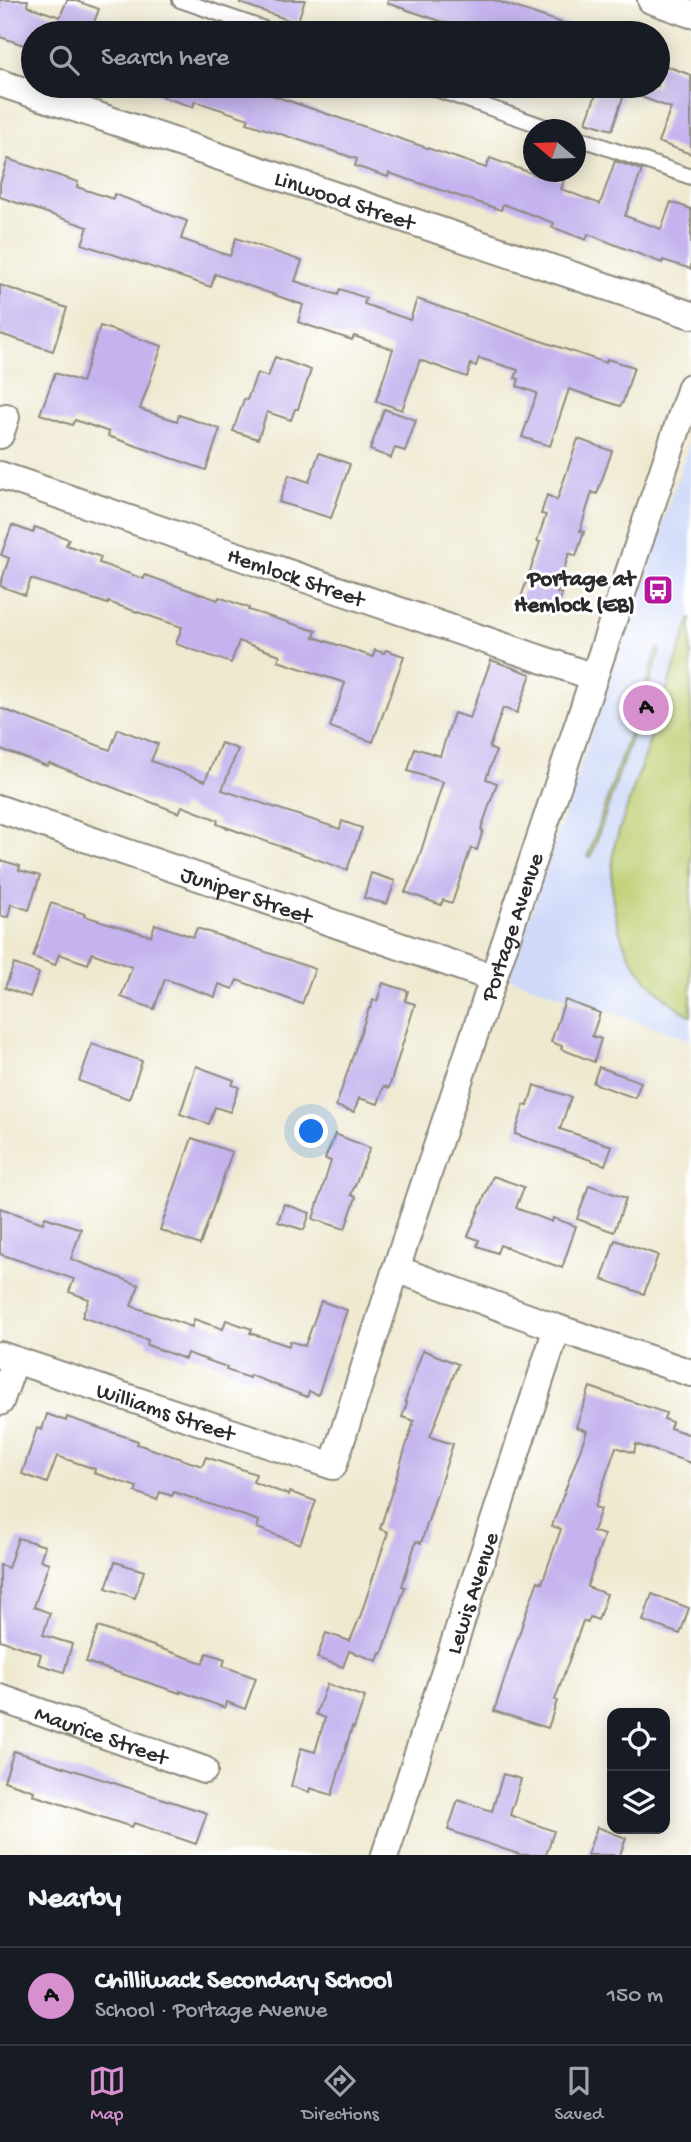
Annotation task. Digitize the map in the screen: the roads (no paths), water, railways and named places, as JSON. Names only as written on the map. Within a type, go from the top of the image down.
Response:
[{"type":"street","points":[[651,0],[691,14]]},
{"type":"street","name":"Linwood Street","points":[[0,83],[21,90]]},
{"type":"street","name":"Linwood Street","points":[[45,98],[691,315]]},
{"type":"street","name":"Portage Avenue","points":[[332,1466],[691,387]]},
{"type":"street","name":"Hemlock Street","points":[[0,475],[594,677]]},
{"type":"street","name":"Juniper Street","points":[[0,808],[493,978]]},
{"type":"street","points":[[396,1269],[557,1328],[691,1373]]},
{"type":"street","name":"Lewis Avenue","points":[[385,1855],[557,1328]]},
{"type":"street","points":[[0,1402],[7,1357]]},
{"type":"street","name":"Williams Street","points":[[7,1357],[332,1466]]},
{"type":"street","name":"Maurice Street","points":[[0,1698],[204,1770]]},
{"type":"lane","points":[[180,0],[241,21]]},
{"type":"lane","points":[[462,98],[523,119]]},
{"type":"lane","points":[[586,140],[691,177]]},
{"type":"place","name":"Portage at Hemlock (EB)","points":[[658,590]]},
{"type":"place","name":"Chilliwack Secondary School","points":[[646,708]]}]
